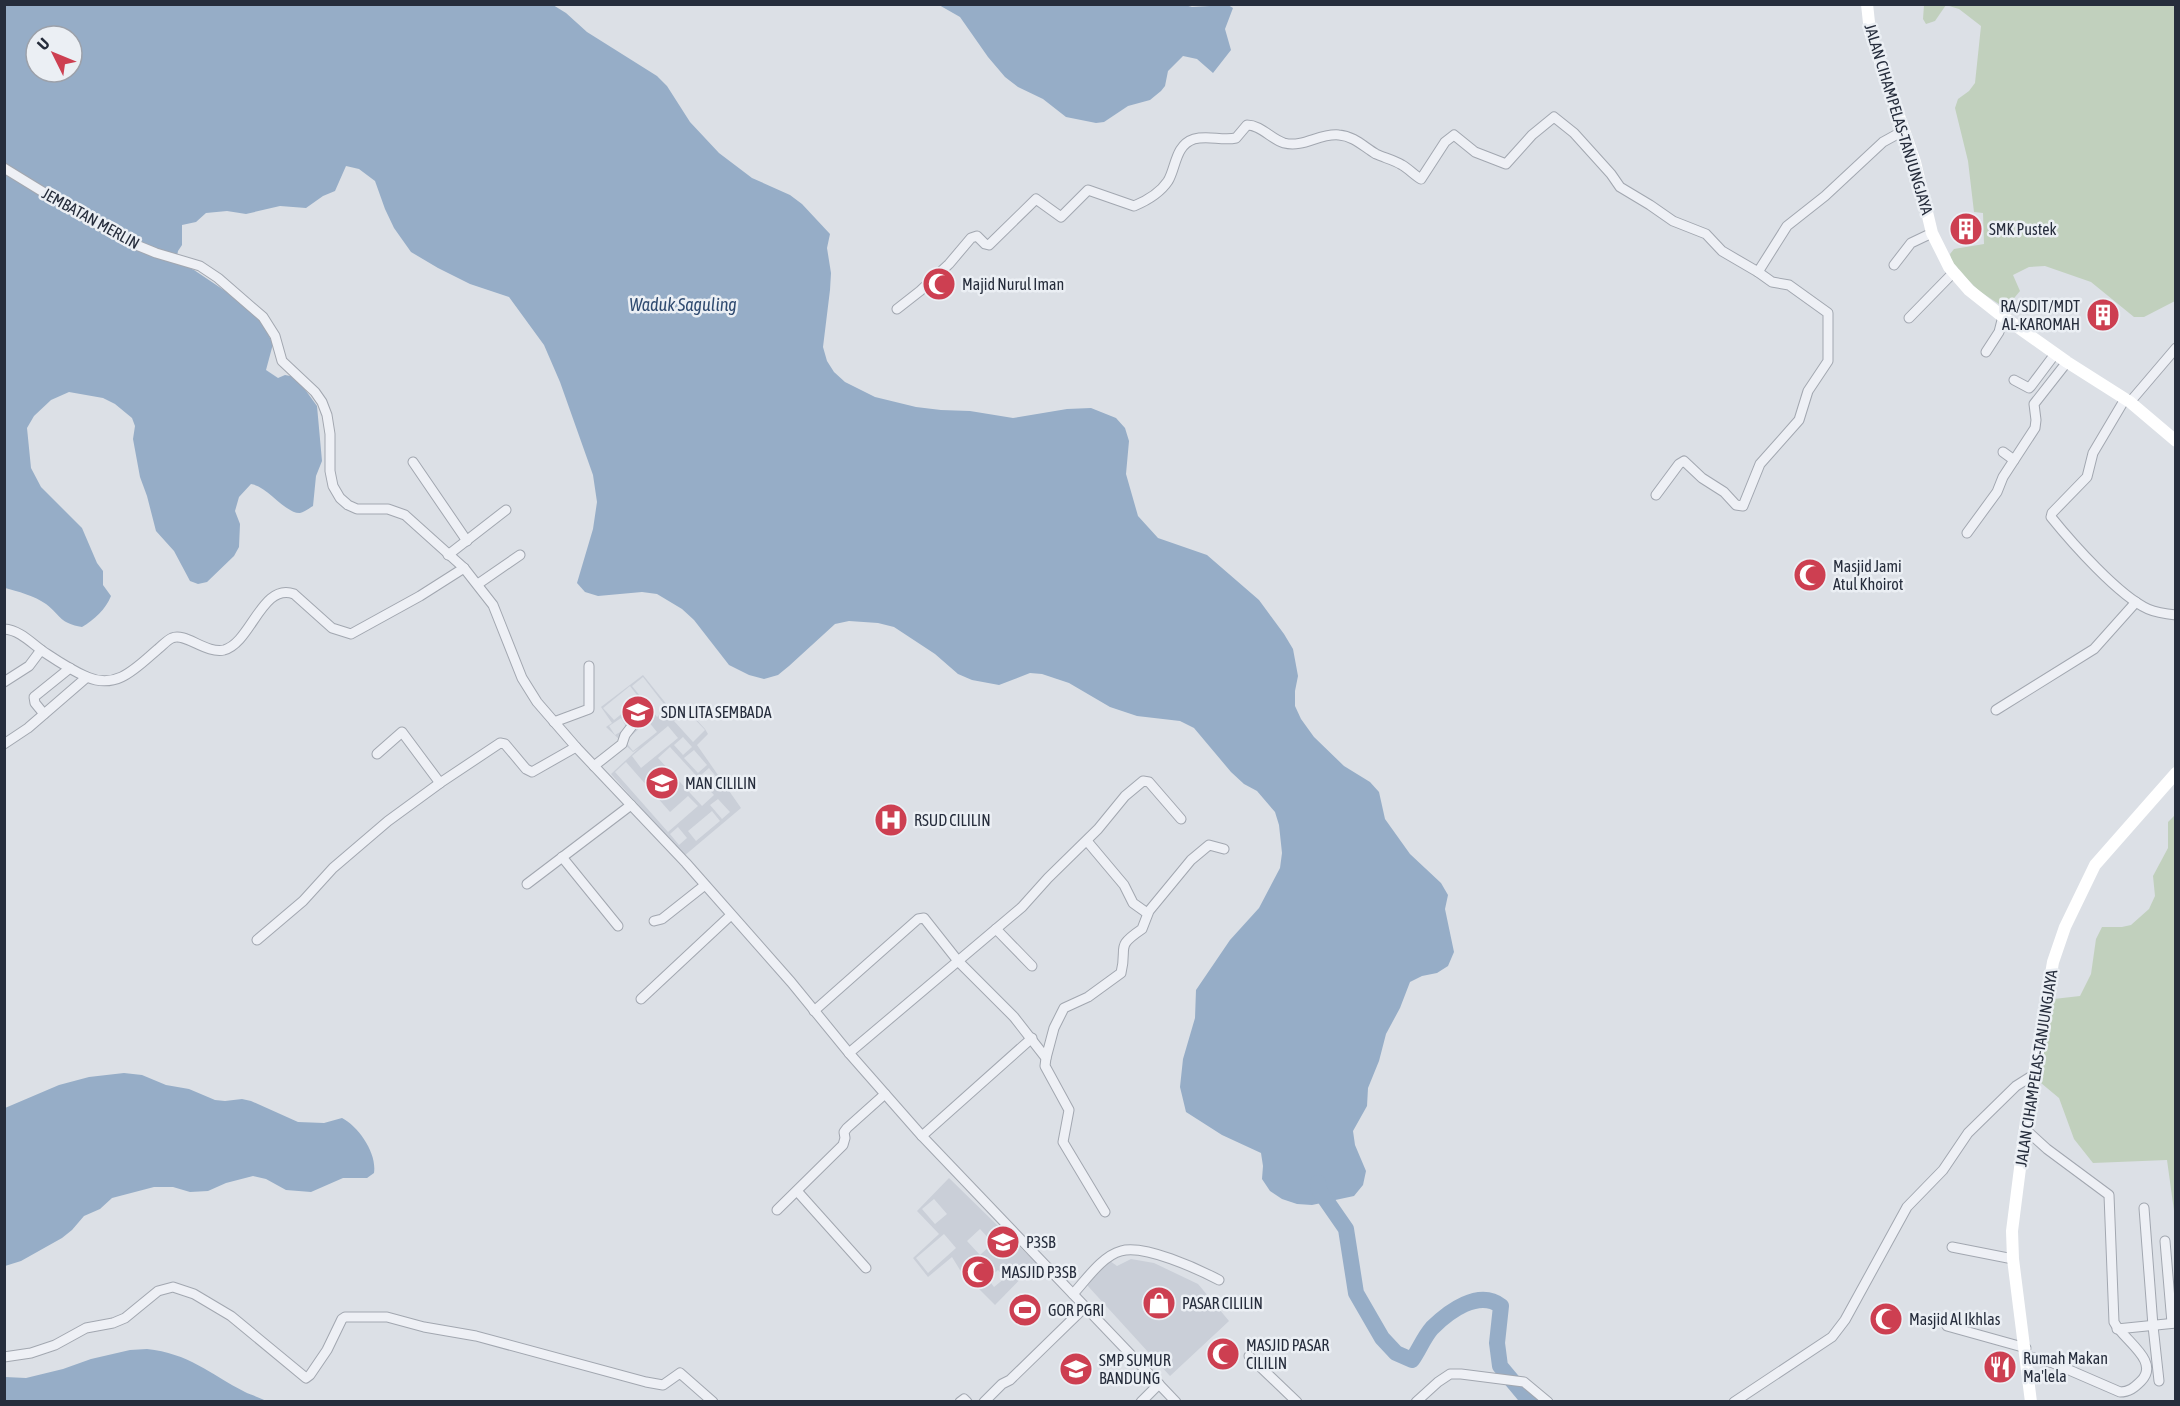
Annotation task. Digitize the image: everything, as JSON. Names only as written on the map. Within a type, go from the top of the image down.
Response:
[{"type":"main road","name":"JALAN CIHAMPELAS-TANJUNGJAYA","points":[[1867,4],[1870,32],[1916,162],[1932,233],[1942,257],[1969,290],[2055,354],[2127,401],[2175,441]]},
{"type":"main road","name":"JALAN CIHAMPELAS-TANJUNGJAYA","points":[[2031,1401],[2013,1259],[2012,1231],[2025,1130],[2053,962],[2065,927],[2095,865],[2175,773]]},
{"type":"street","points":[[897,309],[949,264],[971,238],[977,237],[990,245],[1036,199],[1061,218],[1088,190],[1134,206],[1163,189],[1169,179],[1175,158],[1191,140],[1236,138],[1247,125],[1255,125],[1274,139],[1294,144],[1303,144],[1313,138],[1338,135],[1362,143],[1384,158],[1404,165],[1421,179],[1445,142],[1454,135],[1475,152],[1506,164],[1532,135],[1554,117],[1574,133],[1620,187],[1650,204],[1673,222],[1706,234],[1722,251],[1772,282],[1789,285],[1828,314],[1828,361],[1808,391],[1799,420],[1760,464],[1743,506],[1736,505],[1724,492],[1702,478],[1684,461],[1678,464],[1656,495]]},
{"type":"street","points":[[1758,272],[1788,226],[1825,196],[1883,142],[1904,131]]},
{"type":"street","name":"JEMBATAN MERLIN","points":[[4,168],[129,242],[200,266],[218,278],[262,317],[275,336],[282,361],[315,392],[327,415],[333,486],[344,503],[357,509],[388,509],[405,515],[464,568],[478,584],[499,618],[528,689],[576,747],[705,885],[922,1136],[1176,1401]]},
{"type":"street","points":[[1894,265],[1911,243],[1932,233]]},
{"type":"street","points":[[1909,318],[1953,272]]},
{"type":"street","points":[[1986,352],[1999,332],[2003,316]]},
{"type":"street","points":[[2175,348],[2127,401],[2093,453],[2088,477],[2052,513],[2051,517],[2117,587],[2136,602],[2158,612],[2175,615]]},
{"type":"street","points":[[2014,380],[2026,387],[2031,387],[2055,354]]},
{"type":"street","points":[[1966,533],[1997,492],[2003,477],[2035,428],[2034,404],[2067,362]]},
{"type":"street","points":[[2003,452],[2014,460]]},
{"type":"street","points":[[413,462],[466,541]]},
{"type":"street","points":[[448,555],[506,510]]},
{"type":"street","points":[[478,584],[520,555]]},
{"type":"street","points":[[4,629],[20,634],[41,650],[87,677],[99,681],[115,681],[171,638],[176,637],[209,649],[223,650],[230,647],[268,602],[280,592],[294,594],[332,628],[351,634],[420,597],[464,568]]},
{"type":"street","points":[[1996,710],[2094,649],[2136,602]]},
{"type":"street","points":[[4,682],[29,666],[41,650]]},
{"type":"street","points":[[555,722],[589,709],[589,666]]},
{"type":"street","points":[[44,714],[35,704],[34,697],[70,668]]},
{"type":"street","points":[[4,744],[87,677]]},
{"type":"street","points":[[594,766],[622,744],[625,735],[645,708]]},
{"type":"street","points":[[376,754],[402,732],[440,783]]},
{"type":"street","points":[[258,940],[303,901],[333,868],[388,821],[500,743],[504,744],[526,769],[532,772],[576,747]]},
{"type":"street","points":[[849,1053],[1022,907],[1048,878],[1087,841],[1125,796],[1145,780],[1181,819]]},
{"type":"street","points":[[527,884],[631,805]]},
{"type":"street","points":[[1087,841],[1124,885],[1133,903],[1147,913]]},
{"type":"street","points":[[1105,1212],[1063,1142],[1069,1110],[1045,1066],[1054,1028],[1064,1008],[1089,997],[1121,973],[1122,951],[1126,941],[1142,929],[1147,913],[1191,860],[1206,847],[1214,845],[1224,849]]},
{"type":"street","points":[[562,857],[618,926]]},
{"type":"street","points":[[654,921],[662,919],[705,885]]},
{"type":"street","points":[[641,999],[731,915]]},
{"type":"street","points":[[814,1011],[922,917],[958,961],[1014,1017],[1046,1058]]},
{"type":"street","points":[[996,929],[1032,966]]},
{"type":"street","points":[[922,1136],[1032,1038]]},
{"type":"street","points":[[1734,1401],[1832,1337],[1845,1320],[1907,1207],[1935,1179],[1968,1133],[2016,1086],[2035,1074]]},
{"type":"street","points":[[777,1210],[843,1145],[847,1128],[885,1094]]},
{"type":"street","points":[[1947,1326],[2026,1352],[2120,1392],[2127,1392],[2145,1376],[2148,1366],[2145,1358],[2117,1329],[2114,1322],[2109,1195],[2025,1130]]},
{"type":"street","points":[[797,1191],[866,1269]]},
{"type":"street","points":[[2144,1208],[2153,1326],[2160,1381]]},
{"type":"street","points":[[2117,1329],[2174,1323],[2165,1241]]},
{"type":"street","points":[[1953,1247],[2013,1259]]},
{"type":"street","points":[[1073,1294],[1107,1259],[1122,1250],[1138,1251],[1172,1259],[1219,1280]]},
{"type":"street","points":[[4,1357],[31,1353],[55,1345],[86,1328],[113,1323],[125,1318],[158,1291],[173,1287],[194,1294],[231,1316],[306,1378],[327,1350],[339,1321],[343,1317],[387,1317],[424,1327],[476,1336],[646,1382],[663,1385],[681,1373],[713,1401]]},
{"type":"street","points":[[984,1401],[1002,1384],[1010,1380],[1085,1307]]},
{"type":"street","points":[[1249,1356],[1297,1401]]},
{"type":"street","points":[[1416,1401],[1450,1374],[1524,1382],[1548,1401]]},
{"type":"street","points":[[1141,1401],[1159,1384]]},
{"type":"street","points":[[960,1401],[964,1399],[968,1401]]},
{"type":"shaded area","name":"MAN CILILIN","points":[[643,675],[676,716],[686,708],[705,729],[708,734],[697,745],[741,808],[684,856],[611,774],[639,748],[633,752],[606,727],[612,723],[601,707]],"holes":[[[643,677],[667,708],[657,717],[632,686]],[[630,686],[640,699],[614,720],[603,708]],[[686,710],[705,730],[693,742],[674,721]],[[621,718],[627,728],[615,735],[609,726]],[[648,721],[657,732],[633,751],[625,741]],[[668,726],[678,738],[641,768],[632,756]],[[683,737],[692,747],[683,755],[674,745]],[[670,747],[714,795],[702,806],[658,758]],[[694,750],[707,765],[698,773],[684,758]],[[626,762],[670,812],[688,796],[698,806],[668,832],[615,772]],[[709,768],[718,779],[711,786],[701,775]],[[718,799],[730,812],[722,819],[710,805]],[[712,811],[720,821],[696,841],[688,831]],[[678,827],[687,838],[679,845],[670,834]]]},
{"type":"shaded area","name":"P3SB","points":[[949,1178],[1036,1263],[995,1305],[960,1270],[952,1257],[928,1277],[913,1258],[939,1234],[917,1211]],"holes":[[[934,1199],[947,1214],[935,1224],[922,1209]],[[980,1229],[993,1243],[980,1255],[967,1241]],[[944,1234],[956,1248],[928,1273],[916,1258]],[[978,1258],[992,1272],[977,1286],[964,1272]],[[998,1270],[1005,1278],[994,1287],[988,1279]]]},
{"type":"shaded area","name":"PASAR CILILIN","points":[[1131,1259],[1154,1263],[1198,1284],[1229,1321],[1170,1376],[1087,1285],[1110,1261],[1117,1266]]},
{"type":"green space","points":[[1924,5],[1946,5],[1935,21],[1926,24],[1923,19]]},
{"type":"green space","points":[[1946,5],[2175,5],[2175,301],[2144,317],[2134,317],[2091,282],[2045,266],[2029,267],[2013,275],[2020,291],[2010,303],[2002,306],[1979,291],[1952,264],[1950,254],[1954,249],[1984,244],[1983,213],[1974,212],[1968,161],[1955,108],[1958,99],[1975,83],[1981,26],[1959,9]]},
{"type":"green space","points":[[2175,798],[2175,1218],[2167,1160],[2093,1163],[2074,1139],[2059,1098],[2035,1078],[2045,1000],[2080,996],[2091,974],[2096,939],[2102,927],[2131,925],[2149,909],[2155,896],[2153,876],[2168,848],[2168,822],[2174,816]]},
{"type":"water","points":[[1181,4],[1192,7],[1228,5],[1233,8],[1225,29],[1231,50],[1213,73],[1197,59],[1183,56],[1168,71],[1165,86],[1150,100],[1128,106],[1104,122],[1096,123],[1066,117],[1043,99],[1018,87],[1005,77],[988,57],[960,17],[939,5]]},
{"type":"water","name":"Waduk Saguling","points":[[5,5],[553,5],[566,13],[587,32],[657,76],[667,86],[690,122],[719,153],[752,178],[790,195],[802,204],[830,234],[827,248],[831,273],[830,290],[823,347],[827,361],[834,372],[845,382],[875,397],[916,407],[970,411],[1013,418],[1067,409],[1091,408],[1116,418],[1125,428],[1129,441],[1126,474],[1138,516],[1158,538],[1207,555],[1259,600],[1284,634],[1293,649],[1298,676],[1295,706],[1301,719],[1314,737],[1344,766],[1370,782],[1379,792],[1385,819],[1410,854],[1441,883],[1448,895],[1445,909],[1454,952],[1448,966],[1437,973],[1422,976],[1410,982],[1400,1008],[1386,1034],[1379,1061],[1368,1088],[1367,1106],[1353,1131],[1355,1145],[1366,1171],[1363,1185],[1354,1196],[1312,1205],[1297,1204],[1282,1199],[1270,1191],[1262,1179],[1261,1153],[1222,1135],[1186,1112],[1180,1087],[1183,1059],[1195,1018],[1196,990],[1230,940],[1259,908],[1280,868],[1282,853],[1279,825],[1275,812],[1257,791],[1244,784],[1231,772],[1194,728],[1180,721],[1137,716],[1110,707],[1069,683],[1042,674],[1030,673],[999,685],[972,680],[958,674],[935,654],[894,627],[878,623],[849,621],[835,624],[778,675],[764,679],[749,675],[729,665],[694,620],[682,609],[657,594],[642,592],[598,596],[585,592],[577,583],[593,529],[597,502],[593,475],[560,382],[544,345],[509,297],[470,284],[411,252],[394,228],[375,181],[359,169],[346,166],[335,191],[306,208],[280,206],[246,214],[227,211],[206,213],[196,222],[182,225],[182,245],[177,256],[181,264],[194,270],[252,309],[273,344],[266,370],[278,378],[285,375],[296,377],[317,406],[322,461],[316,476],[313,506],[300,513],[295,512],[251,484],[239,497],[235,511],[240,524],[239,547],[234,556],[207,582],[198,584],[190,581],[174,551],[156,531],[140,477],[133,439],[135,426],[132,418],[115,404],[103,398],[69,392],[51,400],[34,416],[27,428],[31,468],[41,487],[82,528],[97,563],[103,571],[103,585],[111,596],[99,614],[82,627],[65,621],[46,604],[5,588]]},
{"type":"water","points":[[124,1073],[142,1075],[166,1085],[189,1089],[215,1100],[251,1101],[298,1122],[324,1123],[342,1118],[366,1141],[373,1157],[374,1173],[367,1178],[343,1178],[311,1192],[286,1190],[266,1179],[253,1176],[226,1183],[208,1191],[190,1192],[173,1187],[154,1187],[112,1198],[100,1209],[84,1216],[62,1238],[21,1261],[5,1266],[5,1108],[59,1085],[89,1077]]},
{"type":"water","points":[[130,1350],[162,1351],[187,1360],[266,1401],[5,1401],[5,1377],[26,1378],[91,1359]]},
{"type":"waterway","points":[[1318,1183],[1319,1190],[1346,1229],[1356,1293],[1382,1338],[1396,1353],[1412,1360],[1429,1332],[1447,1315],[1474,1301],[1492,1301],[1501,1306],[1497,1343],[1500,1366],[1530,1402]]},
{"type":"place","name":"SMK Pustek","points":[[1966,229]]},
{"type":"place","name":"Majid Nurul Iman","points":[[939,284]]},
{"type":"place","name":"RA/SDIT/MDT AL-KAROMAH","points":[[2103,315]]},
{"type":"place","name":"Masjid Jami Atul Khoirot","points":[[1810,575]]},
{"type":"place","name":"SDN LITA SEMBADA","points":[[638,712]]},
{"type":"place","name":"MAN CILILIN","points":[[662,783]]},
{"type":"place","name":"RSUD CILILIN","points":[[891,820]]},
{"type":"place","name":"P3SB","points":[[1003,1242]]},
{"type":"place","name":"MASJID P3SB","points":[[978,1272]]},
{"type":"place","name":"PASAR CILILIN","points":[[1159,1303]]},
{"type":"place","name":"GOR PGRI","points":[[1025,1310]]},
{"type":"place","name":"Masjid Al Ikhlas","points":[[1886,1319]]},
{"type":"place","name":"MASJID PASAR CILILIN","points":[[1223,1354]]},
{"type":"place","name":"Rumah Makan Ma'lela","points":[[2000,1367]]},
{"type":"place","name":"SMP SUMUR BANDUNG","points":[[1076,1369]]}]
